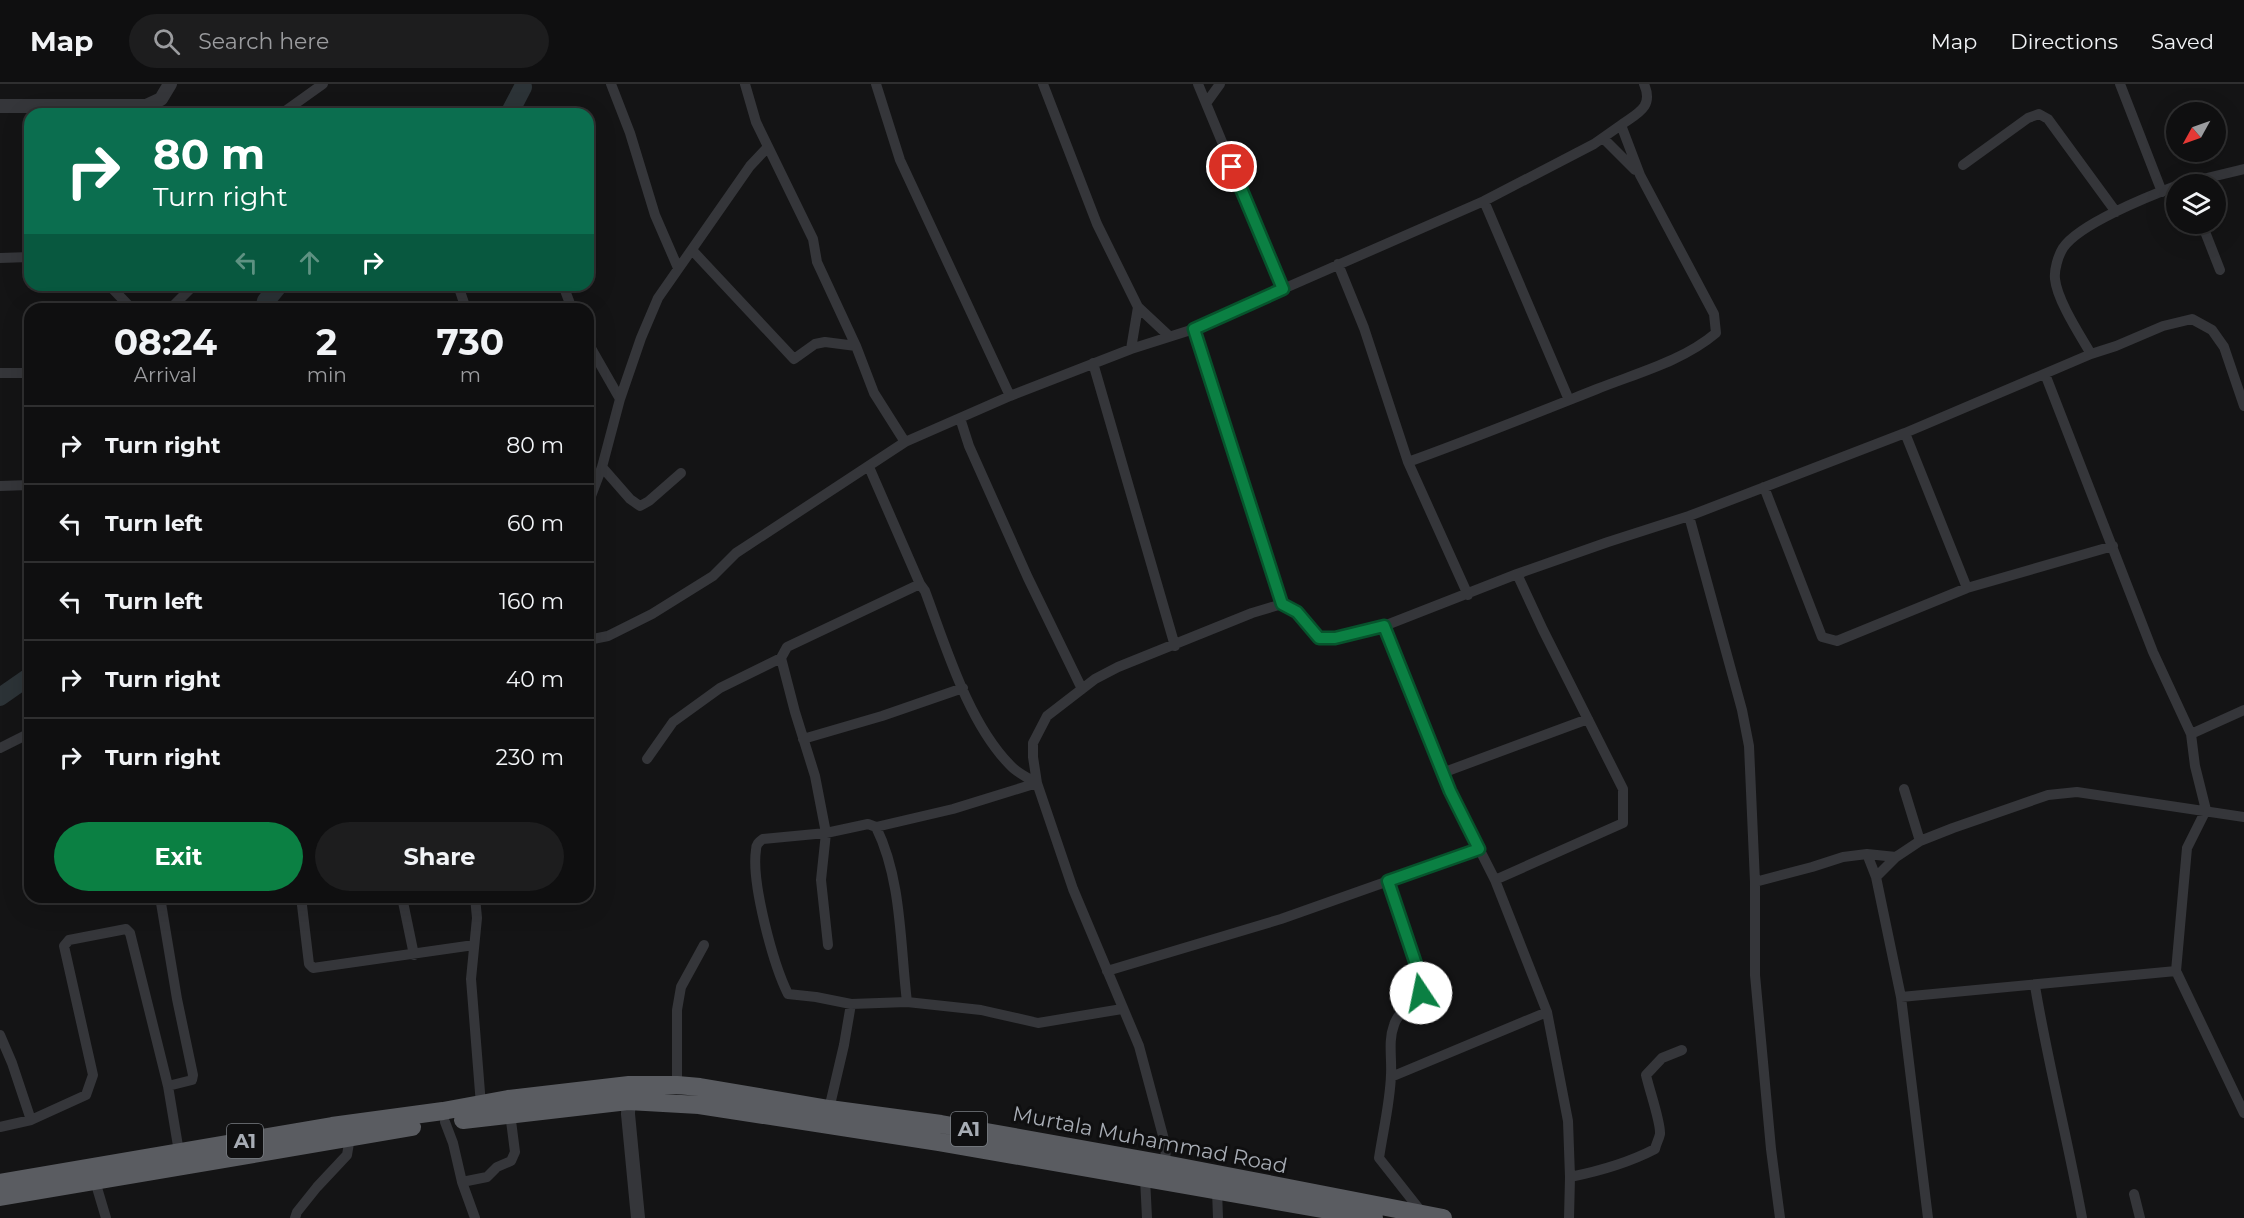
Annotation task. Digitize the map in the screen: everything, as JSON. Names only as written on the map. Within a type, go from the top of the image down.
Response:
[{"type":"highway","name":"Murtala Muhammad Road","points":[[487,1108],[510,1113],[676,1085],[710,1088],[1070,1156],[1165,1164],[1443,1218]]},
{"type":"highway","name":"Murtala Muhammad Road","points":[[487,1108],[558,1092],[629,1093],[699,1105],[940,1133]]},
{"type":"highway","name":"A1","points":[[0,1197],[445,1122],[487,1108]]},
{"type":"highway","name":"A1","points":[[0,1184],[332,1126],[487,1108]]},
{"type":"highway","name":"Murtala Muhammad Road","points":[[1070,1156],[1145,1178],[1374,1218]]},
{"type":"street","points":[[0,106],[146,106],[161,99],[170,84]]},
{"type":"street","points":[[289,108],[323,84]]},
{"type":"street","points":[[611,84],[630,133],[655,215],[678,268]]},
{"type":"street","points":[[745,84],[756,122],[813,239],[817,262],[856,346],[874,393],[905,442]]},
{"type":"street","points":[[876,84],[900,160],[1010,396]]},
{"type":"street","points":[[1043,84],[1097,224],[1138,307],[1169,336]]},
{"type":"street","points":[[1198,84],[1283,289]]},
{"type":"street","points":[[1207,102],[1220,84]]},
{"type":"street","points":[[594,639],[608,636],[652,614],[713,576],[736,553],[905,442],[1093,363],[1194,329],[1484,201],[1603,138],[1621,125],[1644,108],[1648,101],[1648,93],[1644,84]]},
{"type":"street","points":[[2120,84],[2162,192]]},
{"type":"street","points":[[1963,165],[2028,118],[2039,114],[2048,119],[2116,212]]},
{"type":"street","points":[[1408,462],[1699,347],[1716,333],[1714,314],[1640,175],[1621,125]]},
{"type":"street","points":[[1603,138],[1640,175]]},
{"type":"street","points":[[594,488],[640,338],[658,298],[750,166],[767,148]]},
{"type":"street","points":[[2225,174],[2244,169]]},
{"type":"street","points":[[2091,354],[2063,304],[2055,279],[2057,262],[2064,247],[2084,231],[2116,212],[2166,191]]},
{"type":"street","points":[[1484,201],[1569,400]]},
{"type":"street","points":[[2206,234],[2220,270]]},
{"type":"street","points":[[692,250],[794,359],[815,344],[825,342],[856,346]]},
{"type":"street","points":[[0,258],[24,257]]},
{"type":"street","points":[[1338,264],[1364,328],[1408,462],[1468,595]]},
{"type":"street","points":[[115,291],[126,303]]},
{"type":"street","points":[[176,303],[188,291]]},
{"type":"street","points":[[1131,349],[1138,307]]},
{"type":"street","points":[[1194,329],[1282,604],[1297,612],[1319,638],[1335,638],[1384,626],[1517,574],[1689,516],[1905,433],[2156,328],[2192,319],[2212,330],[2224,347],[2244,406]]},
{"type":"street","points":[[594,354],[620,399]]},
{"type":"street","points":[[1093,363],[1175,646]]},
{"type":"street","points":[[0,373],[24,373]]},
{"type":"street","points":[[2045,374],[2153,652],[2191,734],[2195,766],[2206,810],[2187,848],[2176,971],[2244,1113]]},
{"type":"street","points":[[960,418],[969,446],[1028,578],[1082,689]]},
{"type":"street","points":[[1905,433],[1967,588]]},
{"type":"street","points":[[602,467],[630,499],[640,506],[681,473]]},
{"type":"street","points":[[869,467],[925,591],[957,676],[985,734],[1011,767],[1037,783]]},
{"type":"street","points":[[0,486],[24,485]]},
{"type":"street","points":[[1764,487],[1822,637],[1837,641],[1967,588],[2113,546]]},
{"type":"street","points":[[1689,516],[1742,710],[1749,746],[1755,882],[1755,975],[1771,1149],[1780,1218]]},
{"type":"street","points":[[1496,880],[1623,823],[1623,789],[1517,574]]},
{"type":"street","points":[[647,759],[673,723],[720,688],[781,658],[787,647],[920,584]]},
{"type":"street","points":[[1165,1164],[1166,1147],[1142,1057],[1072,889],[1037,783],[1033,744],[1047,716],[1095,679],[1118,667],[1175,646],[1252,613],[1282,604]]},
{"type":"street","points":[[1384,626],[1442,773],[1496,880],[1547,1012],[1569,1121],[1569,1218]]},
{"type":"street","points":[[781,658],[815,776],[826,833],[821,880],[828,945]]},
{"type":"street","points":[[803,739],[882,716],[963,688]]},
{"type":"street","points":[[2191,734],[2244,710]]},
{"type":"street","points":[[1442,773],[1588,719]]},
{"type":"street","points":[[0,748],[24,736]]},
{"type":"street","points":[[876,828],[953,809],[1037,783]]},
{"type":"street","points":[[1904,789],[1920,841]]},
{"type":"street","points":[[1876,877],[1896,857],[1920,841],[2048,795],[2077,792],[2244,817]]},
{"type":"street","points":[[907,1002],[898,907],[887,849],[876,828],[868,824],[826,833],[763,839],[758,843],[756,878],[775,962],[788,994],[851,1004],[907,1002],[981,1010],[1038,1023],[1122,1009]]},
{"type":"street","points":[[1107,971],[1281,919],[1479,849]]},
{"type":"street","points":[[1755,882],[1843,857],[1867,854],[1896,857]]},
{"type":"street","points":[[1867,854],[1876,877],[1901,997],[1928,1218]]},
{"type":"street","points":[[1388,881],[1423,985],[1421,993],[1398,1014],[1394,1025],[1390,1042],[1391,1077],[1379,1158],[1424,1215]]},
{"type":"street","points":[[161,903],[177,999],[193,1075],[192,1080],[168,1086]]},
{"type":"street","points":[[302,903],[309,964],[313,968],[474,945]]},
{"type":"street","points":[[403,903],[414,955]]},
{"type":"street","points":[[476,903],[477,918],[471,979],[487,1108]]},
{"type":"street","points":[[0,1127],[31,1120],[86,1095],[93,1075],[64,946],[69,940],[126,929],[130,933],[168,1086],[179,1152]]},
{"type":"street","points":[[676,1085],[677,1010],[681,987],[704,945]]},
{"type":"street","points":[[1901,997],[2176,971]]},
{"type":"street","points":[[2035,986],[2046,1052],[2069,1146],[2082,1218]]},
{"type":"street","points":[[829,1109],[851,1004]]},
{"type":"street","points":[[1391,1077],[1547,1012]]},
{"type":"street","points":[[0,1035],[31,1120]]},
{"type":"street","points":[[1570,1177],[1604,1170],[1655,1149],[1660,1135],[1659,1121],[1653,1107],[1646,1076],[1662,1058],[1682,1050]]},
{"type":"street","points":[[629,1093],[638,1218]]},
{"type":"street","points":[[462,1182],[487,1177],[497,1167],[511,1161],[515,1152],[510,1113]]},
{"type":"street","points":[[445,1122],[453,1143],[462,1182],[476,1218]]},
{"type":"street","points":[[295,1218],[297,1212],[317,1187],[347,1155],[350,1137]]},
{"type":"street","points":[[1145,1178],[1147,1218]]},
{"type":"street","points":[[95,1180],[106,1218]]},
{"type":"street","points":[[1217,1190],[1218,1218]]},
{"type":"street","points":[[2134,1194],[2140,1218]]},
{"type":"waterway","points":[[512,108],[523,87]]},
{"type":"waterway","points":[[266,303],[274,291]]},
{"type":"waterway","points":[[0,697],[24,680]]},
{"type":"route","points":[[1232,167],[1283,289],[1194,329],[1282,604],[1297,612],[1319,638],[1335,638],[1384,626],[1450,791],[1479,849],[1388,881],[1423,985],[1421,993]]}]
